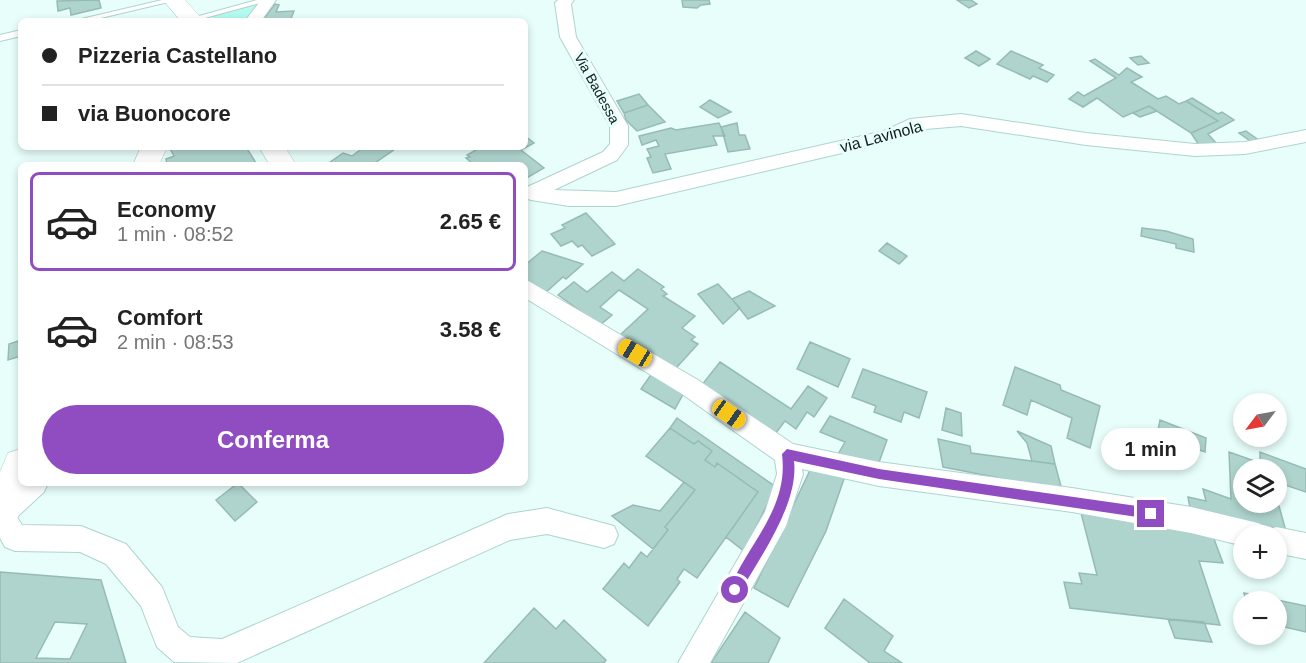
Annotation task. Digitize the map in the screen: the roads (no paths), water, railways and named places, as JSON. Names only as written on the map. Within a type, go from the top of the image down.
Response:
[{"type":"street","points":[[173,0],[191,18]]},
{"type":"street","points":[[255,18],[268,0]]},
{"type":"street","name":"Via Badessa","points":[[528,194],[610,156],[619,144],[619,126],[568,37],[563,3],[567,0]]},
{"type":"street","name":"via Lavinola","points":[[528,194],[569,199],[616,199],[889,136],[910,125],[961,120],[1086,138],[1195,150],[1245,148],[1306,136]]},
{"type":"street","points":[[528,289],[690,387],[787,454],[879,474],[1072,500],[1191,520],[1233,530]]},
{"type":"street","points":[[693,663],[777,517],[790,474],[787,454]]},
{"type":"street","points":[[0,514],[18,472]]},
{"type":"street","points":[[0,514],[32,486]]},
{"type":"street","points":[[0,514],[15,538],[81,539],[116,554],[152,597],[167,637],[185,651],[223,654],[508,527],[547,521],[603,536]]},
{"type":"street","points":[[1287,542],[1306,546]]},
{"type":"lane","points":[[91,18],[173,0]]},
{"type":"lane","points":[[200,18],[268,0]]},
{"type":"lane","points":[[0,38],[18,34]]}]
